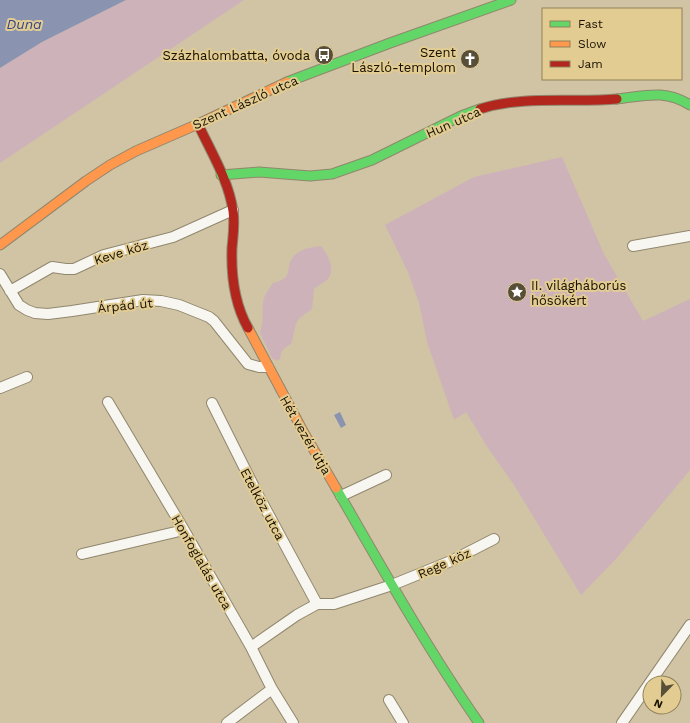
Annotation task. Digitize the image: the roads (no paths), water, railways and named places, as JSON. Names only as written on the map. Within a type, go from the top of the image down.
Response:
[{"type":"street","name":"Szent László utca","points":[[0,245],[86,181],[110,165],[136,151],[290,81],[390,43],[511,0]]},
{"type":"street","name":"Hun utca","points":[[221,175],[248,171],[309,176],[332,174],[393,150],[470,112],[505,103],[539,100],[616,99],[662,93],[672,95],[690,104]]},
{"type":"street","name":"Hét vezér útja","points":[[198,124],[229,194],[233,210],[231,261],[232,284],[236,302],[268,367],[304,434],[392,585],[452,684],[479,723]]},
{"type":"street","name":"Keve köz","points":[[10,291],[52,267],[74,269],[104,255],[173,237],[233,210]]},
{"type":"street","points":[[633,246],[690,236]]},
{"type":"street","name":"Árpád út","points":[[0,274],[19,305],[35,313],[48,314],[143,300],[161,301],[179,305],[209,317],[214,321],[248,364],[259,367],[268,367]]},
{"type":"street","points":[[0,388],[27,377]]},
{"type":"street","name":"Honfoglalás utca","points":[[108,402],[184,530],[251,647],[272,689],[293,723]]},
{"type":"street","name":"Etelköz utca","points":[[212,403],[257,494],[317,604]]},
{"type":"street","points":[[341,496],[386,475]]},
{"type":"street","points":[[82,554],[184,530]]},
{"type":"street","name":"Rege köz","points":[[317,604],[334,604],[392,585],[451,562],[494,539]]},
{"type":"street","points":[[251,647],[297,615],[317,604]]},
{"type":"street","points":[[622,723],[690,625]]},
{"type":"street","points":[[227,723],[272,689]]},
{"type":"street","points":[[388,700],[403,723]]},
{"type":"water","name":"Duna","points":[[0,0],[126,0],[42,42],[0,68]]},
{"type":"water","points":[[340,412],[346,425],[341,428],[334,415]]},
{"type":"place","name":"Százhalombatta, óvoda","points":[[324,55]]},
{"type":"place","name":"Szent László-templom","points":[[470,59]]},
{"type":"place","name":"II. világháborús hősökért","points":[[517,292]]}]
